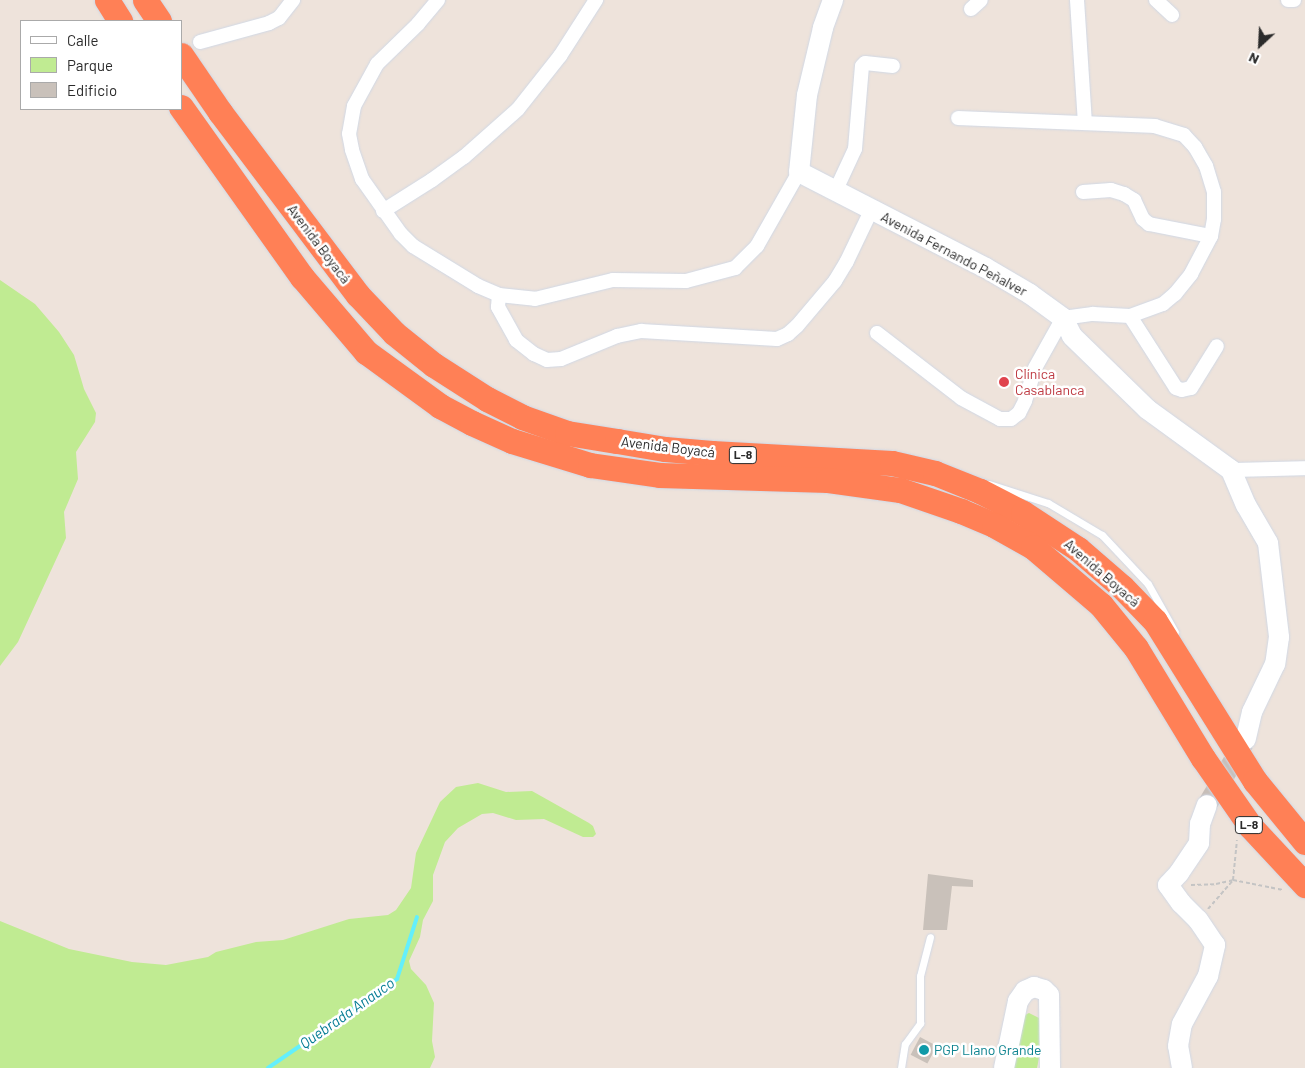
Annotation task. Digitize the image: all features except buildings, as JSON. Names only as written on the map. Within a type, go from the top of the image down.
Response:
[{"type":"highway","points":[[107,0],[119,20]]},
{"type":"highway","points":[[145,0],[158,20]]},
{"type":"highway","name":"Avenida Boyacá","points":[[191,48],[220,112],[358,295],[394,333],[434,365],[486,399],[522,417],[567,433],[627,443],[712,453],[892,463],[935,473],[980,491],[1022,513],[1078,549],[1122,587],[1155,621],[1255,780],[1305,842]]},
{"type":"highway","name":"Avenida Boyacá","points":[[182,108],[302,277],[366,352],[440,406],[472,423],[512,441],[590,465],[659,474],[828,480],[900,490],[961,511],[994,525],[1033,547],[1091,594],[1136,648],[1203,758],[1296,889]]},
{"type":"main road","points":[[799,172],[807,95],[823,28],[833,0]]},
{"type":"main road","name":"Avenida Fernando Peñalver","points":[[799,172],[871,211],[986,268],[1030,294],[1063,318],[1072,336],[1147,410],[1231,470]]},
{"type":"main road","points":[[1231,470],[1246,505],[1268,543],[1278,628],[1275,664],[1252,712],[1246,739]]},
{"type":"main road","points":[[1182,1068],[1178,1046],[1182,1024],[1208,976],[1215,945],[1198,920],[1181,904],[1168,885],[1179,873],[1199,843],[1200,824],[1207,805]]},
{"type":"main road","points":[[1004,1068],[1018,1002],[1025,991],[1034,987],[1044,990],[1049,995],[1050,1068]]},
{"type":"street","points":[[191,48],[269,23],[279,18],[293,0]]},
{"type":"street","points":[[438,0],[418,24],[377,64],[361,91],[350,121],[349,134],[362,179],[401,234],[413,246],[478,286],[499,295],[535,298],[613,280],[686,281],[735,268],[757,246],[799,172]]},
{"type":"street","points":[[383,211],[456,163],[518,110],[554,64],[596,0]]},
{"type":"street","points":[[1077,0],[1085,123]]},
{"type":"street","points":[[1156,0],[1172,15]]},
{"type":"street","points":[[1288,0],[1294,0]]},
{"type":"street","points":[[835,192],[855,149],[862,66],[865,63],[893,66]]},
{"type":"street","points":[[877,332],[960,398],[1000,419],[1011,419],[1019,413],[1025,401],[1035,368],[1063,318],[1093,314],[1130,316],[1163,304],[1175,294],[1191,274],[1211,236],[1214,219],[1214,192],[1206,166],[1195,147],[1184,135],[1155,126],[958,118]]},
{"type":"street","points":[[1083,192],[1112,190],[1124,194],[1134,200],[1142,219],[1149,224],[1211,236]]},
{"type":"street","points":[[499,295],[498,307],[516,340],[534,354],[547,360],[561,360],[617,336],[641,331],[660,334],[777,339],[788,334],[797,326],[842,271],[871,211]]},
{"type":"street","points":[[1130,316],[1176,388],[1182,390],[1191,388],[1217,346]]},
{"type":"street","points":[[1231,470],[1305,468]]},
{"type":"lane","points":[[935,473],[973,479],[1048,503],[1102,536],[1148,584],[1173,626],[1186,668]]},
{"type":"lane","points":[[900,1068],[905,1044],[920,1023],[920,976],[930,937]]},
{"type":"path","points":[[1198,920],[1233,880]]},
{"type":"path","points":[[1168,885],[1216,884],[1233,880],[1258,887],[1296,889]]},
{"type":"green space","points":[[0,280],[35,304],[59,332],[74,355],[84,389],[96,413],[95,422],[76,452],[78,479],[64,512],[66,538],[18,642],[0,666]]},
{"type":"green space","points":[[478,783],[506,792],[532,791],[589,823],[593,826],[596,834],[593,837],[583,837],[544,819],[516,820],[493,813],[482,814],[458,828],[445,842],[433,875],[433,901],[423,920],[420,937],[409,961],[411,969],[426,985],[434,1003],[432,1041],[435,1057],[430,1068],[0,1068],[0,921],[69,949],[132,962],[166,965],[208,957],[216,952],[256,942],[283,940],[349,919],[388,915],[396,910],[411,888],[416,853],[440,802],[456,787]]},
{"type":"green space","points":[[1029,1013],[1039,1018],[1041,1024],[1042,1043],[1037,1068],[1011,1068],[1023,1016]]},
{"type":"waterway","name":"Quebrada Anauco","points":[[268,1068],[397,979],[417,917]]},
{"type":"tunnel","points":[[1207,805],[1244,743]]},
{"type":"place","name":"Clínica Casablanca","points":[[1004,382]]},
{"type":"place","name":"PGP Llano Grande","points":[[924,1050]]}]
